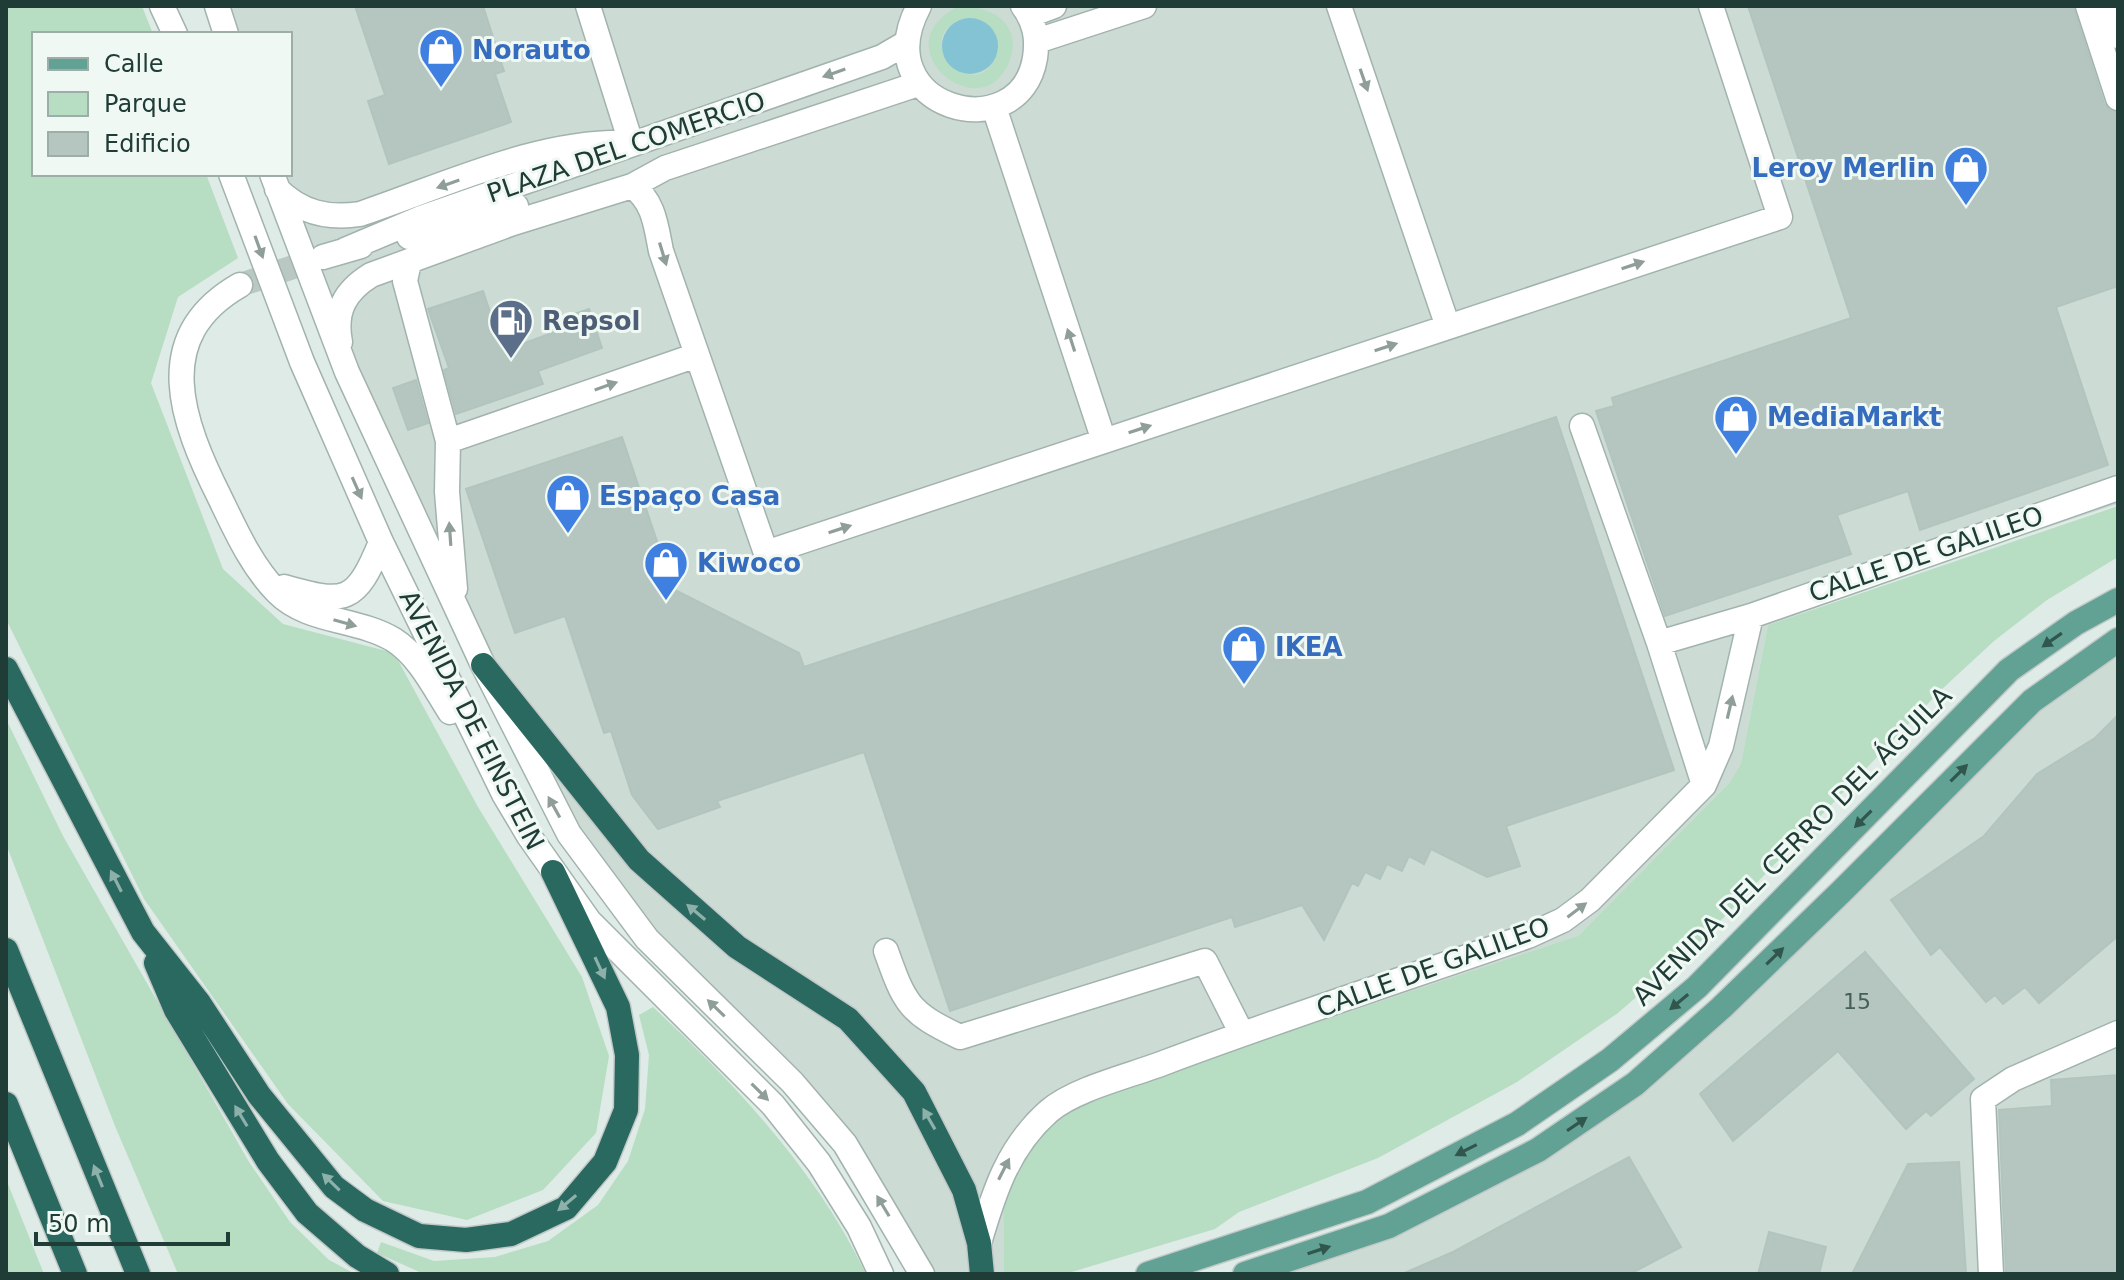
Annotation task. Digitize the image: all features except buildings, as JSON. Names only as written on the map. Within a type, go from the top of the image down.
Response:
[{"type":"highway","points":[[483,665],[639,860],[737,947],[798,983],[848,1019],[874,1044],[914,1092],[943,1143],[964,1190],[979,1243],[982,1274]]},
{"type":"highway","points":[[6,669],[143,932],[176,1010],[268,1161],[307,1213],[357,1256],[387,1274]]},
{"type":"highway","points":[[143,932],[199,1003],[259,1095],[334,1187],[365,1210],[419,1236],[481,1238],[511,1234],[566,1208],[605,1162],[626,1110],[627,1055],[618,1007],[553,872]]},
{"type":"highway","points":[[6,950],[138,1274]]},
{"type":"highway","points":[[6,1104],[75,1274]]},
{"type":"main road","name":"AVENIDA DEL CERRO DEL ÁGUILA","points":[[1148,1274],[1367,1202],[1517,1124],[1610,1060],[1697,987],[2009,670],[2076,623],[2118,600]]},
{"type":"main road","points":[[1245,1274],[1389,1226],[1538,1150],[1635,1084],[1776,955],[2032,701],[2118,640]]},
{"type":"street","points":[[162,6],[174,32]]},
{"type":"street","points":[[174,6],[181,32]]},
{"type":"street","points":[[217,6],[225,32]]},
{"type":"street","points":[[275,182],[291,203],[340,217],[360,214],[555,148],[597,141],[631,143],[588,6]]},
{"type":"street","points":[[919,6],[906,43],[908,64],[918,84],[933,99],[952,108],[973,110],[994,107],[1012,96],[1026,81],[1035,62],[1037,41],[1026,10],[1054,6]]},
{"type":"street","points":[[1037,41],[1144,6]]},
{"type":"street","points":[[1339,6],[1448,327]]},
{"type":"street","points":[[632,186],[644,194],[653,213],[661,251],[766,553],[1780,217],[1711,6]]},
{"type":"street","points":[[2088,6],[2118,98]]},
{"type":"street","points":[[2108,6],[2118,36]]},
{"type":"street","name":"PLAZA DEL COMERCIO","points":[[665,168],[638,168],[448,227],[334,253],[386,231],[631,143],[882,57],[906,43]]},
{"type":"street","name":"PLAZA DEL COMERCIO","points":[[347,372],[339,337],[343,302],[351,287],[371,275],[513,223],[632,186],[665,168],[918,84]]},
{"type":"street","points":[[994,107],[1104,441]]},
{"type":"street","name":"AVENIDA DE EINSTEIN","points":[[232,176],[302,362],[381,542],[504,794],[553,872],[614,947],[773,1105],[819,1163],[859,1227],[881,1274]]},
{"type":"street","name":"AVENIDA DE EINSTEIN","points":[[275,182],[347,372],[483,665],[548,796],[604,884],[647,939],[792,1082],[845,1144],[922,1274]]},
{"type":"street","points":[[409,262],[405,281],[448,441],[447,492],[458,611]]},
{"type":"street","points":[[240,285],[204,312],[187,340],[180,376],[184,412],[207,471],[257,568],[278,594],[296,606],[378,632],[412,655],[504,794]]},
{"type":"street","points":[[448,441],[697,355]]},
{"type":"street","points":[[1582,426],[1659,643],[1704,785]]},
{"type":"street","name":"CALLE DE GALILEO","points":[[979,1243],[996,1185],[1016,1146],[1051,1109],[1089,1091],[1242,1034],[1528,936],[1563,920],[1590,900],[1704,785],[1721,746],[1751,616],[2118,488]]},
{"type":"street","points":[[257,568],[279,586],[332,599],[351,593],[369,572],[381,542]]},
{"type":"street","points":[[1659,643],[1751,616]]},
{"type":"street","points":[[886,951],[902,995],[921,1018],[960,1037],[1205,961],[1242,1034]]},
{"type":"street","points":[[1991,1274],[1983,1099],[2013,1079],[2118,1033]]},
{"type":"shaded area","points":[[217,6],[2118,6],[2118,504],[1894,578],[1768,625],[1741,763],[1730,782],[1578,936],[1534,953],[1003,1197],[1004,1274],[922,1274],[886,1210],[711,1004],[542,784],[273,176],[292,176],[292,32],[225,32]]},
{"type":"shaded area","points":[[2118,640],[2118,1274],[1245,1274],[1389,1226],[1635,1084],[2032,701]]},
{"type":"green space","points":[[6,6],[142,6],[152,32],[32,32],[32,176],[207,176],[238,258],[178,297],[151,383],[223,569],[283,624],[394,653],[478,807],[582,977],[609,1056],[596,1133],[543,1190],[467,1220],[383,1201],[288,1104],[144,899],[6,619]]},
{"type":"green space","points":[[959,6],[982,9],[1002,19],[1012,37],[1012,48],[1009,62],[996,81],[978,88],[960,85],[944,75],[932,59],[929,41],[937,23]],"holes":[[[971,18],[980,20],[998,50],[988,68],[975,75],[962,72],[950,63],[943,50],[942,37],[951,25]]]},
{"type":"green space","points":[[2118,506],[2118,557],[2047,600],[1994,641],[1941,690],[1705,937],[1618,1013],[1517,1082],[1378,1158],[1239,1212],[1215,1229],[1065,1274],[1004,1274],[1003,1197],[1034,1143],[1059,1116],[1099,1095],[1578,936],[1730,782],[1741,763],[1768,625]]},
{"type":"green space","points":[[6,719],[63,836],[249,1162],[290,1222],[329,1260],[355,1274],[178,1274],[115,1126],[6,844]]},
{"type":"green space","points":[[653,1007],[744,1098],[799,1164],[846,1236],[866,1274],[424,1274],[377,1253],[381,1242],[434,1261],[495,1257],[548,1241],[598,1205],[628,1161],[645,1109],[649,1055],[639,1015]]},
{"type":"green space","points":[[6,1179],[44,1274],[6,1274]]},
{"type":"water","points":[[970,18],[990,26],[998,46],[990,66],[970,74],[950,66],[942,46],[950,26]]},
{"type":"tunnel","points":[[240,285],[323,257]]},
{"type":"place","name":"Norauto","points":[[441,89]]},
{"type":"place","name":"Leroy Merlin","points":[[1966,207]]},
{"type":"place","name":"Repsol","points":[[511,360]]},
{"type":"place","name":"MediaMarkt","points":[[1736,456]]},
{"type":"place","name":"Espaço Casa","points":[[568,535]]},
{"type":"place","name":"Kiwoco","points":[[666,602]]},
{"type":"place","name":"IKEA","points":[[1244,686]]}]
